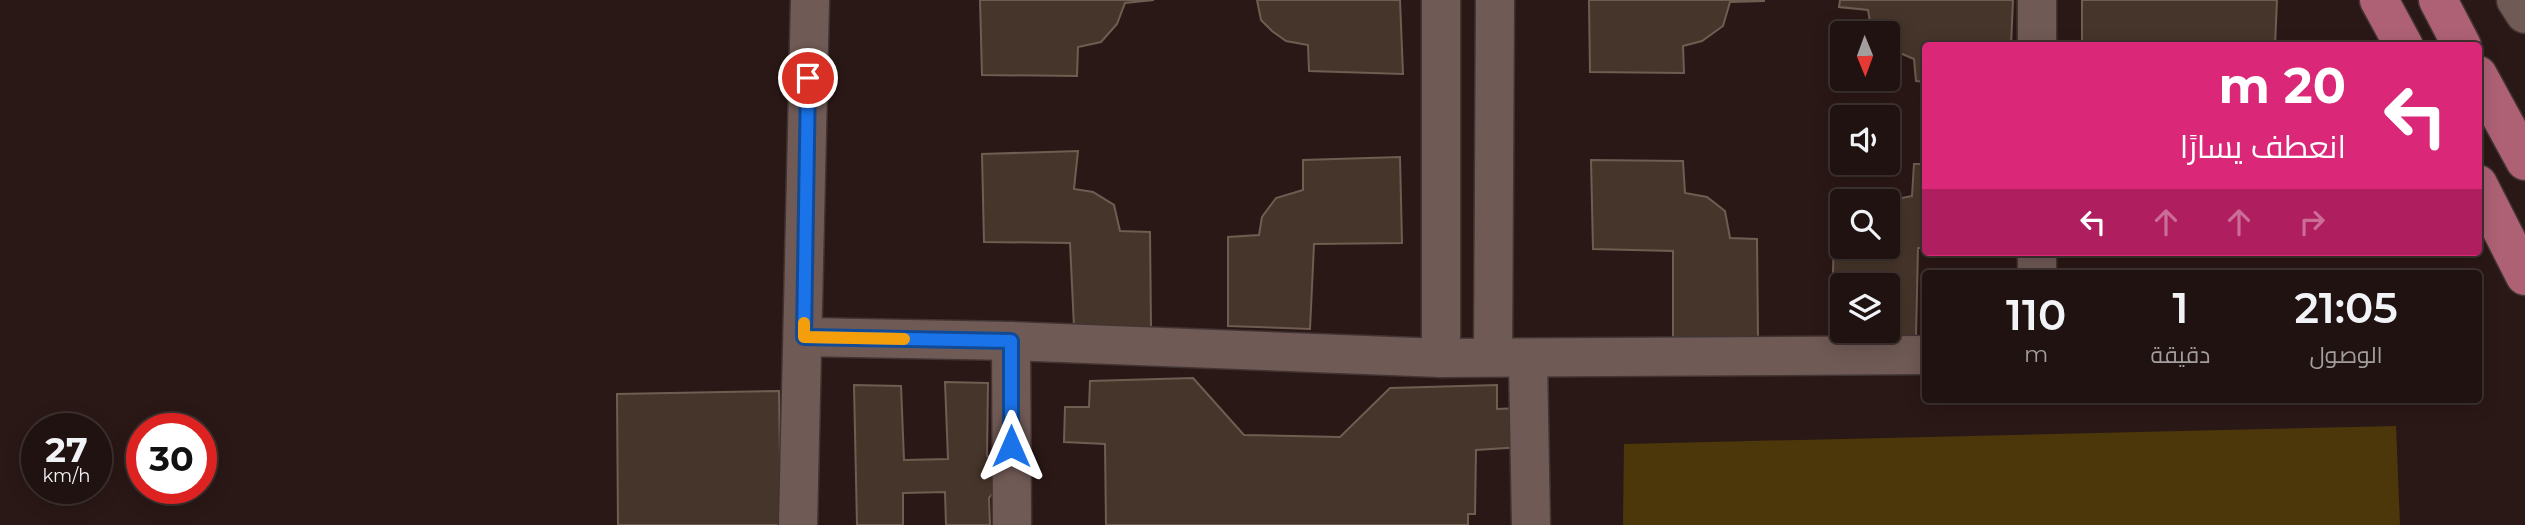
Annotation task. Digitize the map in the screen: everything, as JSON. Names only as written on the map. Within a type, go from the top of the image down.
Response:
[{"type":"highway","points":[[2379,0],[2402,42]]},
{"type":"highway","points":[[2438,0],[2460,42]]},
{"type":"highway","points":[[2482,82],[2525,161]]},
{"type":"highway","points":[[2482,192],[2525,276]]},
{"type":"street","points":[[798,525],[810,0]]},
{"type":"street","points":[[1441,0],[1441,358]]},
{"type":"street","points":[[1495,0],[1511,358],[1531,525]]},
{"type":"street","points":[[2037,42],[2038,0]]},
{"type":"street","points":[[804,337],[1011,341],[1441,358],[1922,355]]},
{"type":"street","points":[[1011,341],[1012,525]]},
{"type":"shaded area","points":[[2396,426],[2400,525],[1623,525],[1624,444]]},
{"type":"building","points":[[980,0],[1154,0],[1125,3],[1117,24],[1101,42],[1078,47],[1077,76],[982,75]]},
{"type":"building","points":[[1257,0],[1400,0],[1403,74],[1309,71],[1308,45],[1286,41],[1272,31],[1261,20]]},
{"type":"building","points":[[1589,0],[1764,1],[1730,2],[1723,26],[1702,41],[1683,46],[1684,73],[1590,72]]},
{"type":"building","points":[[1840,0],[2013,0],[2011,42],[1922,42],[1922,82],[1916,81],[1914,59],[1900,53],[1900,21],[1870,21],[1868,10],[1839,7]]},
{"type":"building","points":[[2082,0],[2277,0],[2275,42],[2082,42]]},
{"type":"building","points":[[1078,151],[1074,189],[1093,192],[1114,205],[1120,231],[1150,232],[1151,329],[1074,327],[1070,243],[984,242],[982,154]]},
{"type":"building","points":[[1400,157],[1402,243],[1314,244],[1310,329],[1228,326],[1228,237],[1259,235],[1262,217],[1276,198],[1303,190],[1303,160]]},
{"type":"building","points":[[1591,160],[1683,161],[1685,193],[1707,197],[1725,211],[1730,238],[1757,239],[1758,338],[1673,337],[1673,251],[1593,249]]},
{"type":"building","points":[[1914,164],[1922,164],[1922,248],[1918,248],[1916,336],[1900,336],[1900,273],[1833,273],[1833,259],[1900,259],[1900,198],[1912,196]]},
{"type":"building","points":[[1193,378],[1244,435],[1340,437],[1390,388],[1497,385],[1497,409],[1519,408],[1522,447],[1476,450],[1475,514],[1468,514],[1468,525],[1106,525],[1105,444],[1064,442],[1065,407],[1089,407],[1090,381]]},
{"type":"building","points":[[945,382],[988,383],[987,456],[999,462],[1001,482],[989,498],[990,525],[946,525],[945,492],[903,493],[903,525],[857,525],[854,385],[901,386],[904,460],[948,459]]},
{"type":"building","points":[[779,391],[781,525],[618,525],[617,394]]},
{"type":"slow traffic","points":[[804,323],[804,337],[904,339]]},
{"type":"route","points":[[808,78],[804,337],[1011,341],[1011,446]]}]
